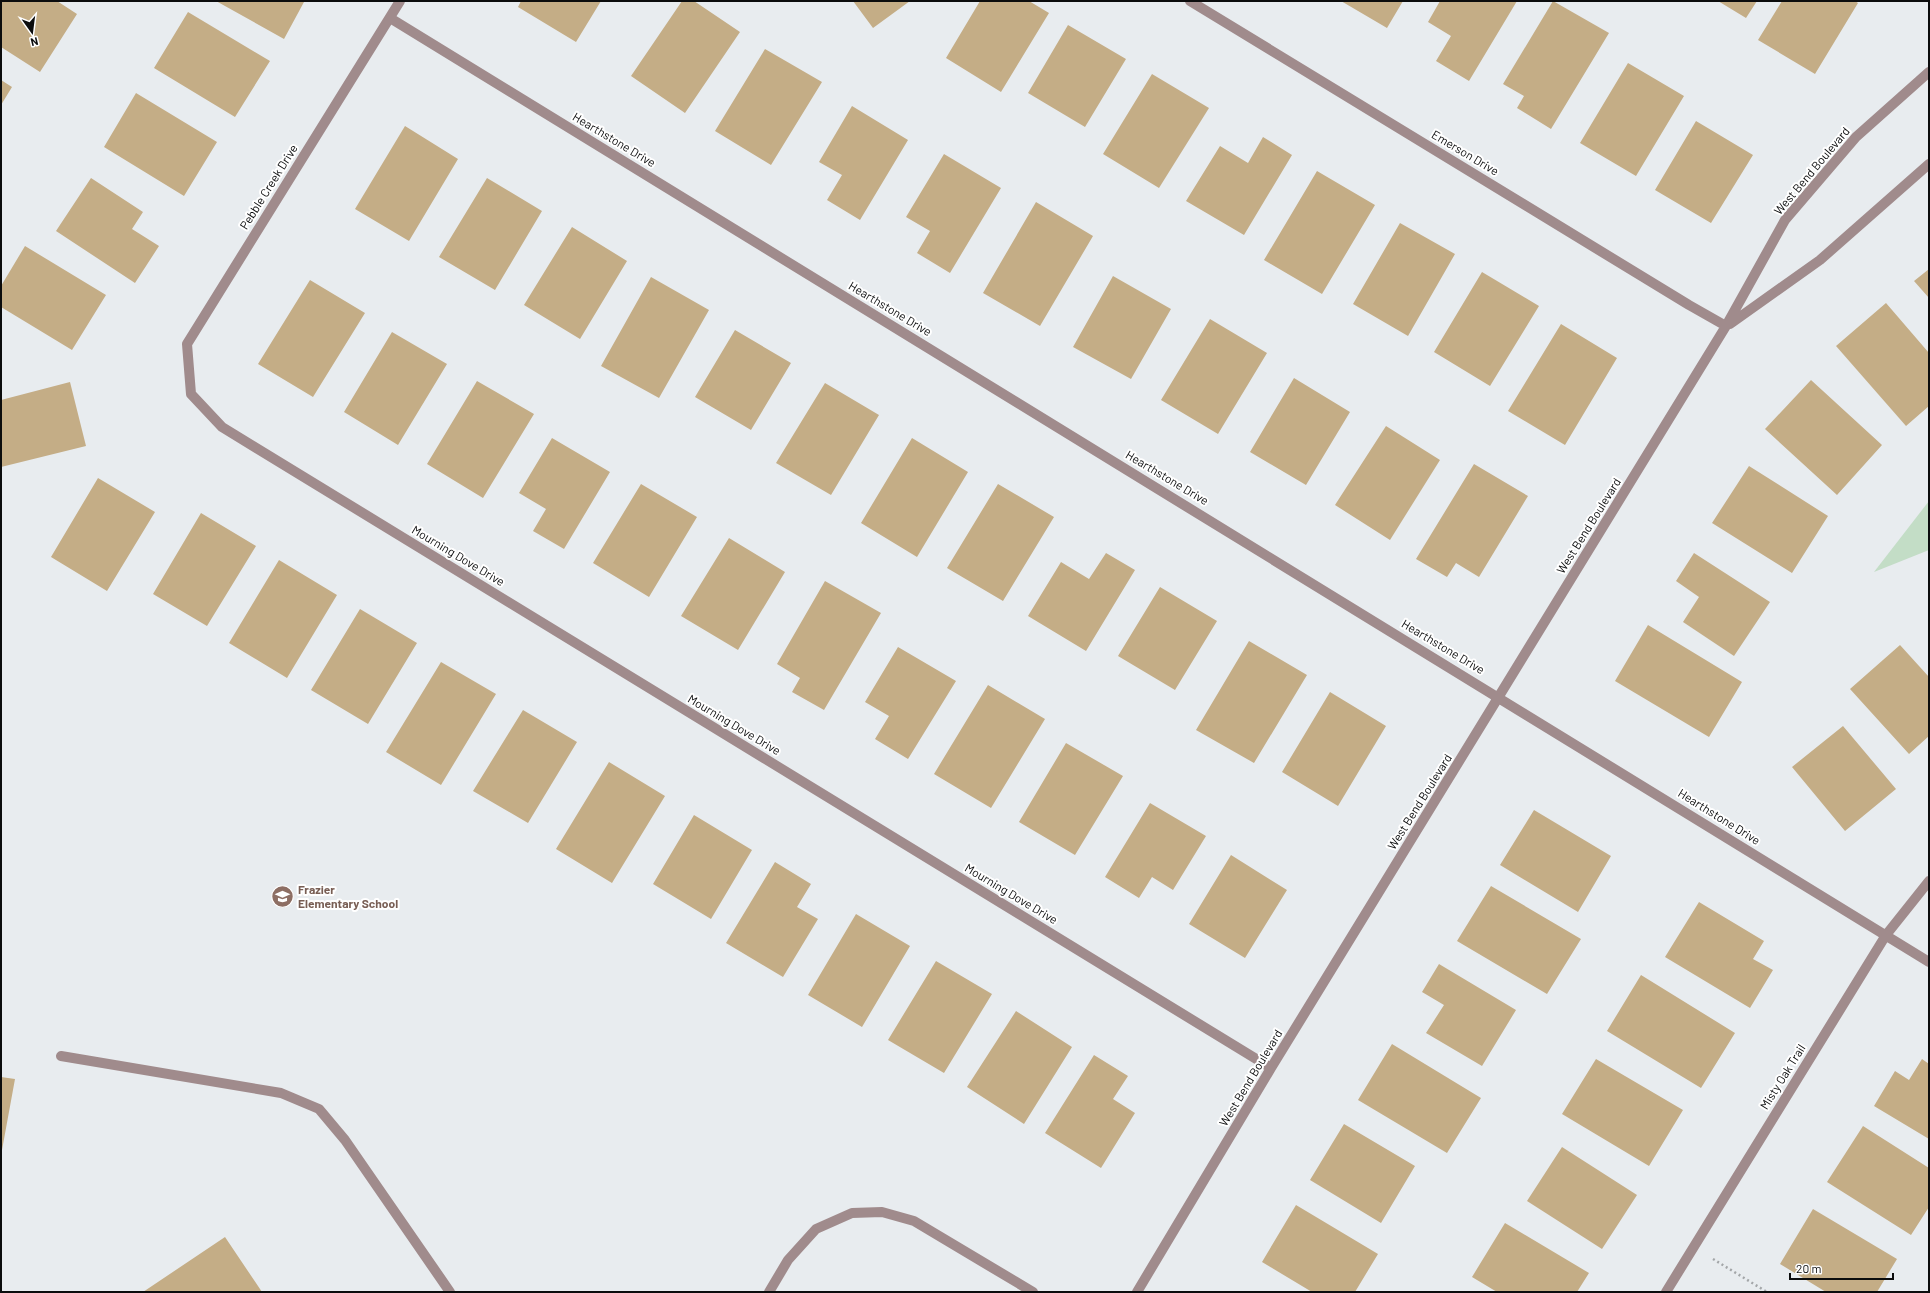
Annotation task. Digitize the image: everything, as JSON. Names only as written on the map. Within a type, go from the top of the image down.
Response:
[{"type":"street","name":"Pebble Creek Drive","points":[[190,394],[187,344],[400,1]]},
{"type":"street","name":"Emerson Drive","points":[[1190,1],[1689,305],[1726,326]]},
{"type":"street","name":"Hearthstone Drive","points":[[390,18],[1929,962]]},
{"type":"street","name":"West Bend Boulevard","points":[[1137,1292],[1272,1068],[1726,326],[1785,220],[1856,136],[1929,72]]},
{"type":"street","name":"West Bend Boulevard","points":[[1726,326],[1820,260],[1929,164]]},
{"type":"street","name":"Mourning Dove Drive","points":[[190,394],[222,427],[228,431],[1272,1068]]},
{"type":"street","name":"Misty Oak Trail","points":[[1666,1292],[1886,935],[1929,881]]},
{"type":"street","points":[[61,1056],[281,1094],[319,1109],[345,1140],[450,1292]]},
{"type":"street","points":[[769,1292],[788,1260],[816,1230],[852,1213],[882,1212],[914,1221],[1032,1292]]},
{"type":"path","points":[[1694,1248],[1767,1292]]},
{"type":"green space","points":[[1929,501],[1929,550],[1874,572]]},
{"type":"building","points":[[1,1],[57,1],[77,14],[40,72],[1,47]]},
{"type":"building","points":[[216,1],[302,1],[304,2],[284,39]]},
{"type":"building","points":[[521,1],[601,1],[576,42],[518,7]]},
{"type":"building","points":[[682,1],[694,1],[740,32],[685,113],[631,76]]},
{"type":"building","points":[[853,1],[910,1],[873,28]]},
{"type":"building","points":[[980,1],[1029,1],[1049,13],[1001,92],[946,58]]},
{"type":"building","points":[[1341,1],[1403,1],[1387,28]]},
{"type":"building","points":[[1440,1],[1517,1],[1469,81],[1436,61],[1451,36],[1428,22]]},
{"type":"building","points":[[1553,1],[1609,33],[1551,129],[1517,108],[1524,96],[1503,84]]},
{"type":"building","points":[[1718,1],[1757,1],[1746,18]]},
{"type":"building","points":[[1782,1],[1855,1],[1858,3],[1815,74],[1758,40]]},
{"type":"building","points":[[188,12],[270,61],[235,117],[154,68]]},
{"type":"building","points":[[1068,25],[1126,59],[1085,127],[1028,93]]},
{"type":"building","points":[[765,49],[822,82],[771,165],[715,131]]},
{"type":"building","points":[[1628,63],[1684,96],[1636,176],[1580,143]]},
{"type":"building","points":[[1152,74],[1209,108],[1159,188],[1103,154]]},
{"type":"building","points":[[1,80],[12,87],[1,105]]},
{"type":"building","points":[[136,93],[217,142],[184,196],[104,147]]},
{"type":"building","points":[[852,106],[908,140],[860,220],[827,200],[842,175],[819,162]]},
{"type":"building","points":[[1696,121],[1753,155],[1711,223],[1655,190]]},
{"type":"building","points":[[405,126],[458,159],[409,241],[355,209]]},
{"type":"building","points":[[1263,137],[1292,155],[1244,235],[1186,201],[1220,146],[1248,163]]},
{"type":"building","points":[[944,154],[1001,188],[950,273],[917,253],[930,231],[906,217]]},
{"type":"building","points":[[1317,171],[1375,205],[1322,294],[1264,260]]},
{"type":"building","points":[[91,178],[143,212],[132,229],[159,246],[135,283],[56,231]]},
{"type":"building","points":[[487,178],[542,211],[495,290],[439,257]]},
{"type":"building","points":[[1036,202],[1093,236],[1040,326],[983,293]]},
{"type":"building","points":[[1400,223],[1455,254],[1408,336],[1353,304]]},
{"type":"building","points":[[572,227],[627,261],[580,339],[524,305]]},
{"type":"building","points":[[25,246],[106,295],[72,350],[1,307],[1,286]]},
{"type":"building","points":[[1929,269],[1929,298],[1914,281]]},
{"type":"building","points":[[1482,272],[1539,306],[1490,386],[1434,352]]},
{"type":"building","points":[[1113,276],[1171,309],[1131,379],[1073,347]]},
{"type":"building","points":[[651,277],[709,310],[659,398],[601,366]]},
{"type":"building","points":[[310,280],[365,313],[313,397],[258,364]]},
{"type":"building","points":[[1886,303],[1929,353],[1929,406],[1906,426],[1836,346]]},
{"type":"building","points":[[1210,319],[1267,353],[1218,434],[1161,400]]},
{"type":"building","points":[[1561,324],[1617,358],[1565,445],[1508,411]]},
{"type":"building","points":[[735,330],[791,363],[751,430],[695,397]]},
{"type":"building","points":[[392,332],[447,364],[398,445],[344,412]]},
{"type":"building","points":[[1294,378],[1350,412],[1306,485],[1250,452]]},
{"type":"building","points":[[1811,380],[1882,445],[1837,495],[1765,429]]},
{"type":"building","points":[[477,381],[534,414],[483,498],[427,464]]},
{"type":"building","points":[[70,382],[86,446],[1,467],[1,400]]},
{"type":"building","points":[[825,383],[879,415],[831,495],[776,463]]},
{"type":"building","points":[[1386,426],[1440,460],[1390,540],[1335,505]]},
{"type":"building","points":[[552,438],[610,472],[564,549],[533,531],[546,509],[519,493]]},
{"type":"building","points":[[912,438],[968,472],[917,557],[861,523]]},
{"type":"building","points":[[1474,464],[1528,496],[1479,577],[1456,563],[1447,577],[1416,559]]},
{"type":"building","points":[[1749,466],[1828,516],[1792,573],[1712,523]]},
{"type":"building","points":[[98,478],[155,512],[107,591],[51,557]]},
{"type":"building","points":[[641,484],[697,517],[649,597],[593,563]]},
{"type":"building","points":[[998,484],[1054,517],[1003,601],[947,568]]},
{"type":"building","points":[[201,513],[256,546],[207,626],[153,594]]},
{"type":"building","points":[[729,538],[785,572],[738,650],[681,616]]},
{"type":"building","points":[[1106,553],[1135,570],[1086,651],[1028,616],[1061,562],[1089,579]]},
{"type":"building","points":[[1694,553],[1770,602],[1734,656],[1683,622],[1699,597],[1676,581]]},
{"type":"building","points":[[279,560],[337,595],[287,678],[229,643]]},
{"type":"building","points":[[825,581],[881,613],[824,710],[792,692],[800,678],[777,664]]},
{"type":"building","points":[[1160,587],[1217,621],[1175,690],[1118,656]]},
{"type":"building","points":[[360,609],[417,643],[368,724],[311,690]]},
{"type":"building","points":[[1648,625],[1742,682],[1709,737],[1615,681]]},
{"type":"building","points":[[1249,641],[1307,675],[1254,763],[1196,730]]},
{"type":"building","points":[[1900,645],[1929,677],[1929,736],[1909,754],[1850,689]]},
{"type":"building","points":[[898,647],[956,681],[908,759],[875,739],[889,716],[865,702]]},
{"type":"building","points":[[441,662],[496,694],[441,785],[386,752]]},
{"type":"building","points":[[988,685],[1045,719],[991,808],[934,774]]},
{"type":"building","points":[[1330,692],[1386,726],[1338,806],[1282,772]]},
{"type":"building","points":[[523,710],[577,742],[528,823],[473,791]]},
{"type":"building","points":[[1843,726],[1896,789],[1845,831],[1792,767]]},
{"type":"building","points":[[1066,743],[1123,776],[1075,855],[1019,822]]},
{"type":"building","points":[[609,762],[665,796],[612,883],[556,849]]},
{"type":"building","points":[[1150,803],[1206,836],[1173,890],[1152,877],[1139,898],[1105,877]]},
{"type":"building","points":[[1534,810],[1611,856],[1578,912],[1500,865]]},
{"type":"building","points":[[694,815],[752,850],[711,919],[653,884]]},
{"type":"building","points":[[1231,855],[1287,890],[1245,958],[1189,924]]},
{"type":"building","points":[[775,862],[811,884],[797,907],[818,919],[783,977],[726,943]]},
{"type":"building","points":[[1491,886],[1581,939],[1547,994],[1457,941]]},
{"type":"building","points":[[1699,902],[1764,941],[1753,959],[1773,970],[1750,1008],[1665,957]]},
{"type":"building","points":[[856,914],[910,946],[862,1027],[808,995]]},
{"type":"building","points":[[936,961],[992,994],[944,1073],[888,1040]]},
{"type":"building","points":[[1439,964],[1516,1010],[1482,1066],[1426,1033],[1444,1005],[1422,992]]},
{"type":"building","points":[[1641,975],[1735,1033],[1701,1088],[1607,1031]]},
{"type":"building","points":[[1016,1011],[1072,1047],[1024,1124],[967,1087]]},
{"type":"building","points":[[1392,1044],[1481,1098],[1447,1153],[1358,1100]]},
{"type":"building","points":[[1094,1055],[1128,1076],[1113,1099],[1135,1113],[1101,1168],[1045,1133]]},
{"type":"building","points":[[1596,1059],[1683,1110],[1649,1166],[1562,1114]]},
{"type":"building","points":[[1922,1059],[1929,1064],[1929,1139],[1874,1106],[1895,1071],[1909,1080]]},
{"type":"building","points":[[1,1077],[15,1079],[2,1150],[1,1149]]},
{"type":"building","points":[[1344,1124],[1415,1166],[1381,1223],[1310,1180]]},
{"type":"building","points":[[1863,1126],[1929,1168],[1929,1207],[1911,1235],[1827,1182]]},
{"type":"building","points":[[1562,1147],[1637,1195],[1602,1249],[1527,1201]]},
{"type":"building","points":[[1296,1205],[1378,1254],[1355,1292],[1312,1292],[1262,1262]]},
{"type":"building","points":[[1813,1209],[1897,1259],[1877,1292],[1826,1292],[1780,1264]]},
{"type":"building","points":[[1505,1223],[1589,1273],[1577,1292],[1497,1292],[1472,1277]]},
{"type":"building","points":[[225,1237],[262,1292],[143,1292]]},
{"type":"place","name":"Frazier Elementary School","points":[[283,897]]}]
